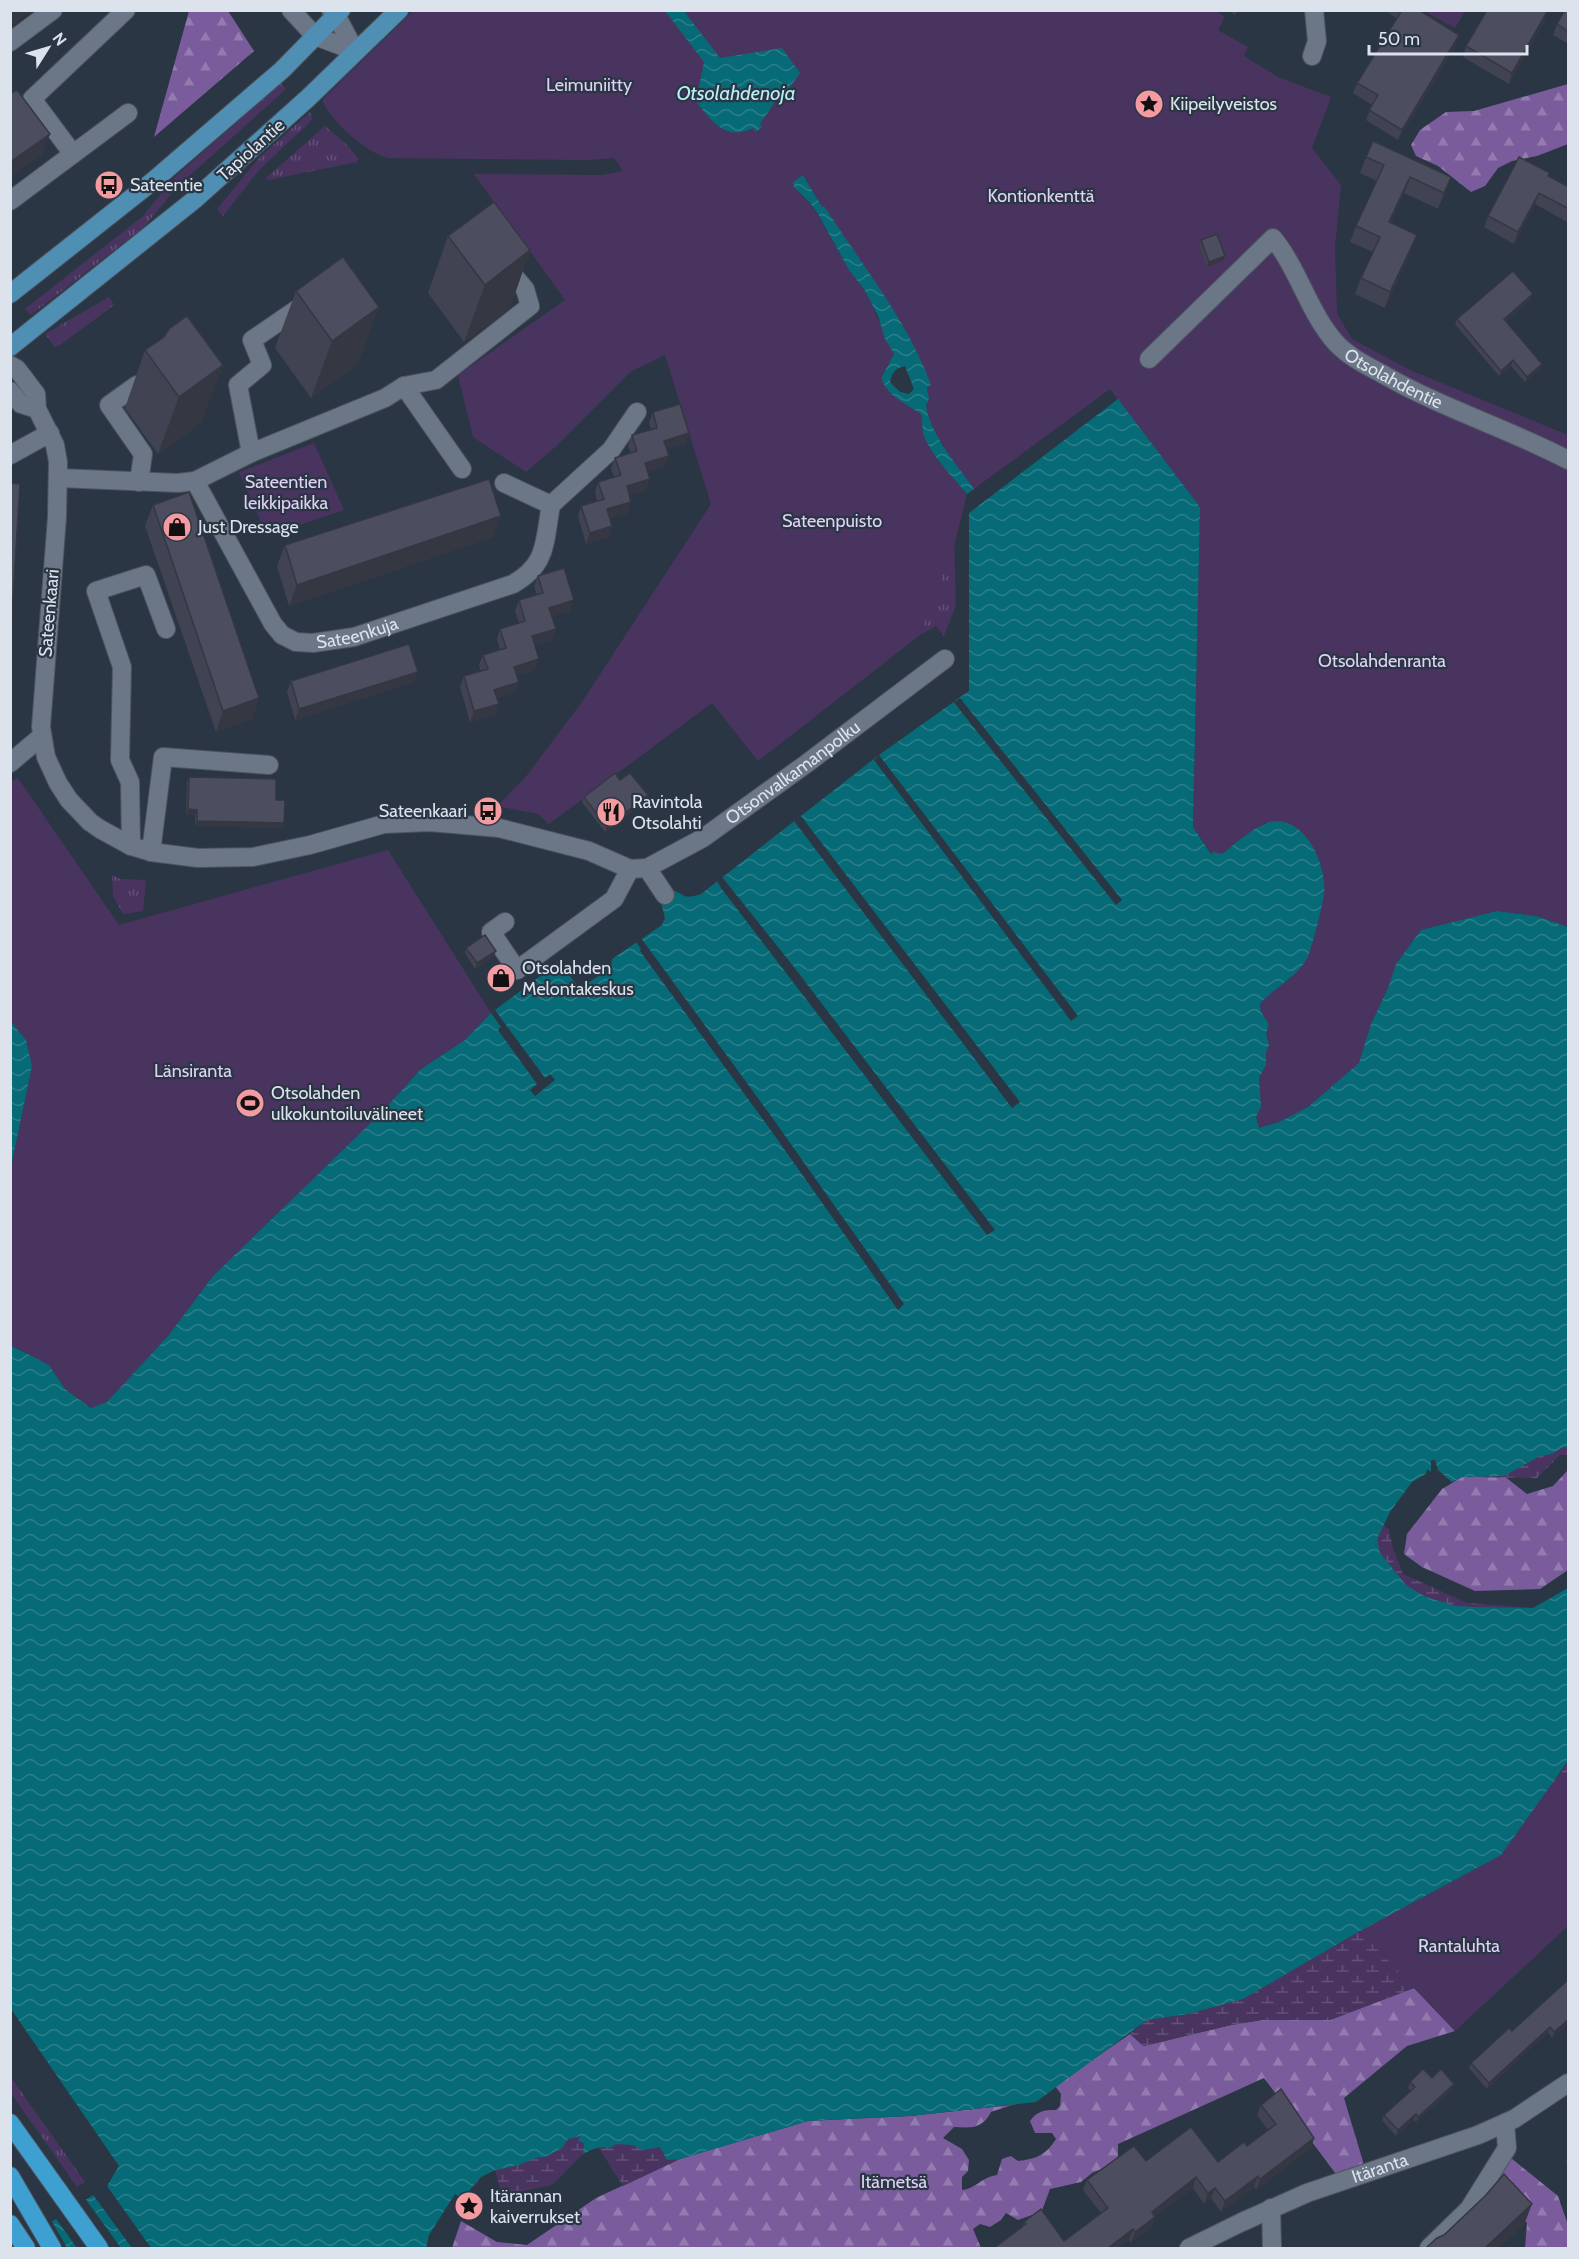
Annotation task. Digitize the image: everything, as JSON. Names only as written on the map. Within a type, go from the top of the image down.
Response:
[{"type":"highway","points":[[10,2123],[99,2248]]},
{"type":"highway","points":[[10,2176],[52,2248]]},
{"type":"highway","points":[[11,2225],[26,2248]]},
{"type":"main road","name":"Tapiolantie","points":[[10,347],[194,200],[308,98],[399,10]]},
{"type":"main road","points":[[10,294],[153,181],[282,69],[336,12]]},
{"type":"street","points":[[10,42],[53,10]]},
{"type":"street","points":[[73,154],[32,99],[126,10]]},
{"type":"street","points":[[291,10],[315,36],[355,51]]},
{"type":"street","points":[[1312,56],[1317,41],[1314,10]]},
{"type":"street","points":[[336,12],[355,51]]},
{"type":"street","points":[[10,201],[128,113]]},
{"type":"street","name":"Otsolahdentie","points":[[1149,359],[1273,238],[1287,255],[1323,326],[1350,356],[1408,388],[1569,460]]},
{"type":"street","points":[[59,478],[178,483],[195,480],[251,453],[385,398],[404,386],[436,380],[530,306],[525,289],[508,269]]},
{"type":"street","points":[[251,453],[238,385],[262,365],[252,340],[308,302]]},
{"type":"street","name":"Sateenkaari","points":[[10,365],[17,369],[36,394],[38,409],[58,452],[59,478],[42,694],[42,736],[46,757],[58,783],[69,800],[90,822],[131,846],[151,852],[198,858],[253,857],[301,847],[384,824],[409,822],[471,825],[530,835],[590,851],[638,869]]},
{"type":"street","points":[[137,385],[109,405],[143,454],[139,482]]},
{"type":"street","points":[[404,386],[462,469]]},
{"type":"street","points":[[10,391],[21,404],[38,409]]},
{"type":"street","points":[[504,483],[551,505],[611,450],[637,412]]},
{"type":"street","points":[[10,455],[50,433]]},
{"type":"street","name":"Sateenkuja","points":[[195,480],[273,624],[289,639],[304,643],[354,637],[513,584],[526,577],[539,562],[551,505]]},
{"type":"street","points":[[131,846],[130,782],[120,760],[122,667],[96,591],[146,575],[166,629]]},
{"type":"street","name":"Otsonvalkamanpolku","points":[[638,869],[704,838],[945,659]]},
{"type":"street","points":[[10,763],[42,736]]},
{"type":"street","points":[[151,852],[163,757],[269,765]]},
{"type":"street","points":[[505,922],[490,932],[517,970],[615,899],[638,869],[665,894]]},
{"type":"street","name":"Itäranta","points":[[1189,2248],[1307,2193],[1478,2135],[1505,2123],[1569,2083]]},
{"type":"street","points":[[1429,2248],[1469,2209],[1508,2148],[1505,2123]]},
{"type":"street","points":[[1271,2208],[1272,2248]]},
{"type":"green space","points":[[1215,10],[1225,17],[1218,30],[1248,47],[1244,56],[1278,77],[1331,97],[1312,148],[1341,185],[1335,247],[1337,314],[1352,339],[1410,370],[1568,435],[1568,927],[1536,916],[1497,911],[1421,930],[1396,964],[1388,988],[1371,1024],[1360,1063],[1308,1107],[1279,1122],[1259,1128],[1256,1117],[1260,1091],[1259,1078],[1266,1065],[1266,1051],[1269,1045],[1266,1034],[1269,1024],[1261,1012],[1260,1004],[1291,978],[1324,894],[1322,868],[1310,843],[1265,823],[1222,854],[1214,852],[1212,854],[1193,827],[1200,507],[1110,389],[974,489],[938,437],[927,416],[926,407],[929,399],[927,387],[930,385],[915,348],[803,175],[793,182],[816,212],[848,268],[865,291],[894,354],[881,377],[921,414],[923,434],[930,448],[967,494],[955,542],[920,635],[758,761],[712,703],[549,824],[538,814],[497,806],[524,779],[582,702],[711,504],[665,355],[630,372],[554,448],[526,472],[473,437],[458,375],[565,300],[474,174],[602,175],[623,171],[614,158],[588,160],[388,158],[370,150],[350,135],[333,117],[322,100],[413,11]]},
{"type":"green space","points":[[189,11],[228,11],[254,51],[154,137]]},
{"type":"green space","points":[[1424,11],[1465,11],[1455,28]]},
{"type":"green space","points":[[281,83],[286,89],[177,187],[144,227],[31,315],[25,309],[143,216],[175,177]]},
{"type":"green space","points":[[1568,84],[1568,144],[1537,156],[1512,161],[1498,168],[1485,186],[1471,192],[1438,166],[1416,156],[1411,145],[1420,130],[1446,112],[1474,111]]},
{"type":"green space","points":[[310,112],[312,119],[309,123],[259,170],[223,216],[217,209],[260,157]]},
{"type":"green space","points":[[325,126],[345,143],[358,158],[357,162],[268,180],[266,178]]},
{"type":"green space","points":[[109,297],[114,305],[60,345],[55,347],[45,334]]},
{"type":"green space","name":"Sateentien leikkipaikka","points":[[314,443],[344,510],[267,536],[239,472]]},
{"type":"green space","points":[[954,535],[956,605],[944,636],[936,626],[920,635],[881,581]]},
{"type":"green space","name":"Länsiranta","points":[[18,778],[119,925],[388,850],[491,1013],[465,1040],[421,1069],[381,1113],[213,1276],[168,1336],[107,1402],[92,1408],[65,1389],[49,1365],[11,1345],[11,1167],[32,1066],[26,1040],[11,1022],[10,782]]},
{"type":"green space","points":[[112,875],[120,879],[146,880],[143,911],[123,914],[113,896]]},
{"type":"green space","points":[[1568,1430],[1568,1455],[1560,1455],[1537,1478],[1462,1477],[1452,1482],[1438,1470],[1449,1472]]},
{"type":"green space","points":[[1568,1470],[1568,1570],[1540,1589],[1475,1591],[1422,1567],[1404,1554],[1407,1534],[1442,1489],[1462,1477],[1504,1476],[1527,1494],[1553,1486]]},
{"type":"green space","points":[[1378,1520],[1389,1530],[1403,1574],[1467,1603],[1533,1608],[1456,1616],[1374,1570]]},
{"type":"green space","points":[[1568,1761],[1568,1867],[1414,1988],[1330,2020],[1262,2020],[1143,2046],[1130,2034],[1147,2020],[1188,2014],[1243,1998],[1360,1931],[1560,1774]]},
{"type":"green space","name":"Rantaluhta","points":[[1560,1774],[1568,1780],[1568,1926],[1455,2031],[1360,1931],[1501,1855]]},
{"type":"green space","name":"Itämetsä","points":[[1414,1988],[1455,2031],[1407,2046],[1344,2098],[1364,2165],[1336,2174],[1264,2078],[1118,2144],[1118,2157],[1111,2165],[1092,2173],[1081,2182],[1050,2189],[1040,2216],[1032,2215],[1018,2220],[1006,2213],[1001,2220],[990,2227],[980,2224],[973,2229],[981,2248],[452,2248],[461,2221],[497,2242],[527,2245],[596,2198],[680,2159],[808,2121],[910,2116],[1012,2105],[991,2112],[984,2122],[976,2126],[954,2127],[943,2138],[962,2149],[969,2160],[968,2171],[962,2177],[962,2190],[971,2188],[997,2175],[1002,2159],[1011,2156],[1018,2161],[1030,2159],[1048,2149],[1056,2139],[1052,2133],[1035,2133],[1030,2121],[1038,2113],[1056,2110],[1060,2106],[1061,2094],[1055,2086],[1130,2034],[1144,2046],[1262,2020],[1330,2020]]},
{"type":"green space","points":[[10,2076],[85,2182],[77,2187],[11,2093]]},
{"type":"green space","points":[[651,2123],[667,2159],[680,2159],[623,2186],[599,2148],[591,2149],[583,2154],[552,2185],[513,2193],[500,2188],[495,2170],[481,2177],[474,2187],[443,2144]]},
{"type":"green space","points":[[1511,2158],[1558,2196],[1568,2225],[1568,2248],[1525,2248],[1527,2223],[1490,2185]]},
{"type":"water","name":"Otsolahdenoja","points":[[665,11],[684,11],[720,58],[782,48],[800,73],[788,90],[777,99],[760,124],[762,127],[756,132],[753,128],[743,132],[727,131],[707,116],[696,101],[704,62]]},
{"type":"water","points":[[803,175],[822,207],[824,206],[883,293],[910,339],[931,385],[927,387],[929,399],[926,406],[933,428],[974,489],[967,494],[930,448],[923,434],[921,414],[898,399],[884,385],[881,378],[894,354],[885,339],[878,316],[818,214],[794,187],[793,182]],"holes":[[[905,366],[914,389],[909,394],[900,392],[890,382],[894,371]]]},
{"type":"water","points":[[1118,399],[1200,507],[1193,827],[1211,854],[1214,852],[1222,854],[1263,825],[1276,821],[1287,823],[1306,837],[1319,859],[1322,871],[1324,894],[1308,956],[1293,976],[1260,1004],[1261,1012],[1269,1024],[1266,1034],[1269,1045],[1266,1052],[1266,1065],[1259,1078],[1261,1107],[1256,1117],[1259,1128],[1279,1122],[1308,1107],[1359,1063],[1371,1024],[1388,988],[1396,964],[1421,930],[1497,911],[1536,916],[1568,927],[1568,1447],[1540,1456],[1504,1476],[1462,1477],[1452,1482],[1438,1470],[1435,1460],[1431,1460],[1431,1472],[1427,1469],[1426,1474],[1412,1482],[1390,1512],[1377,1539],[1380,1553],[1406,1585],[1426,1597],[1456,1606],[1533,1608],[1568,1588],[1568,1761],[1501,1855],[1360,1931],[1243,1999],[1188,2014],[1147,2020],[1036,2102],[910,2116],[808,2121],[680,2159],[667,2160],[660,2147],[643,2150],[632,2145],[616,2144],[610,2148],[599,2148],[583,2154],[584,2143],[578,2141],[580,2136],[568,2139],[562,2148],[545,2157],[495,2170],[481,2177],[467,2196],[460,2197],[455,2194],[429,2235],[426,2248],[11,2248],[107,2186],[119,2166],[11,2009],[10,1345],[49,1365],[65,1389],[91,1408],[107,1402],[168,1336],[213,1276],[381,1113],[421,1069],[465,1040],[491,1013],[559,962],[580,989],[611,967],[612,959],[662,925],[665,918],[661,903],[672,890],[687,897],[701,894],[879,755],[969,691],[969,513]]},
{"type":"water","points":[[11,1022],[26,1040],[32,1066],[11,1167]]},
{"type":"pier","points":[[960,698],[1122,900],[1116,905],[963,714],[954,702]]},
{"type":"pier","points":[[879,755],[1078,1016],[1071,1021],[874,760]]},
{"type":"pier","points":[[801,816],[1020,1102],[1012,1108],[794,821]]},
{"type":"pier","points":[[722,877],[995,1230],[987,1235],[721,888],[717,881]]},
{"type":"pier","points":[[641,938],[904,1304],[898,1310],[640,951],[636,942]]},
{"type":"pier","points":[[495,1010],[545,1078],[550,1074],[555,1080],[535,1096],[530,1090],[537,1084],[498,1030],[501,1027],[491,1013]]},
{"type":"pier","points":[[105,2183],[151,2248],[132,2248],[91,2192]]},
{"type":"pier","points":[[84,2197],[121,2248],[77,2248],[54,2216]]},
{"type":"pier","points":[[50,2218],[67,2248],[11,2248],[10,2243]]},
{"type":"building","points":[[1402,10],[1419,10],[1459,35],[1402,130],[1369,110],[1378,95],[1357,83]]},
{"type":"building","points":[[1487,10],[1548,10],[1512,73],[1466,46]]},
{"type":"building","points":[[1565,10],[1569,10],[1569,32],[1557,24]]},
{"type":"building","points":[[17,90],[50,134],[10,162],[10,94]]},
{"type":"building","points":[[1373,141],[1451,177],[1444,193],[1410,177],[1389,222],[1417,235],[1390,292],[1361,278],[1380,237],[1356,226],[1384,165],[1366,157]]},
{"type":"building","points":[[1519,157],[1550,173],[1548,176],[1569,187],[1569,209],[1539,193],[1518,232],[1488,216]]},
{"type":"building","points":[[494,202],[530,250],[485,285],[448,236]]},
{"type":"building","points":[[1217,234],[1225,256],[1209,262],[1201,240]]},
{"type":"building","points":[[343,257],[379,307],[332,341],[296,291]]},
{"type":"building","points":[[1513,271],[1533,294],[1504,319],[1542,364],[1527,377],[1513,360],[1501,371],[1457,319]]},
{"type":"building","points":[[187,316],[223,365],[179,397],[145,350],[164,337],[169,329]]},
{"type":"building","points":[[680,404],[689,433],[664,441],[669,456],[645,463],[650,479],[627,486],[631,502],[607,509],[612,526],[590,533],[581,506],[604,499],[598,482],[621,475],[615,458],[637,451],[632,435],[657,428],[653,412]]},
{"type":"building","points":[[489,479],[501,516],[297,585],[285,545]]},
{"type":"building","points":[[10,483],[20,484],[10,646]]},
{"type":"building","points":[[189,492],[259,698],[223,711],[153,505]]},
{"type":"building","points":[[564,568],[574,600],[549,608],[556,629],[532,636],[539,659],[514,667],[519,682],[494,690],[499,704],[474,711],[464,676],[488,669],[483,655],[506,648],[500,629],[525,621],[519,600],[543,593],[538,576]]},
{"type":"building","points":[[409,644],[418,672],[299,709],[291,681]]},
{"type":"building","name":"Ravintola Otsolahti","points":[[615,773],[620,780],[630,773],[648,795],[607,827],[584,797]]},
{"type":"building","points":[[189,777],[276,779],[276,800],[285,800],[284,823],[197,821],[197,810],[188,809]]},
{"type":"building","points":[[485,935],[496,951],[477,963],[466,948]]},
{"type":"building","points":[[1569,1979],[1569,2019],[1554,2032],[1550,2027],[1489,2083],[1471,2063],[1509,2028],[1512,2031]]},
{"type":"building","points":[[1423,2069],[1432,2078],[1441,2069],[1454,2084],[1418,2117],[1416,2114],[1398,2130],[1384,2115],[1415,2087],[1410,2082]]},
{"type":"building","points":[[1281,2089],[1314,2138],[1260,2179],[1258,2176],[1225,2201],[1215,2188],[1208,2193],[1196,2177],[1152,2212],[1155,2217],[1135,2232],[1133,2229],[1108,2248],[994,2248],[1026,2224],[1024,2222],[1041,2209],[1064,2241],[1108,2208],[1087,2180],[1134,2146],[1146,2161],[1191,2127],[1218,2162],[1244,2142],[1247,2146],[1276,2124],[1261,2105]]},
{"type":"building","points":[[1504,2174],[1532,2204],[1485,2248],[1426,2248],[1444,2235],[1485,2196]]},
{"type":"place","name":"Kiipeilyveistos","points":[[1149,104]]},
{"type":"place","name":"Sateentie","points":[[109,185]]},
{"type":"place","name":"Just Dressage","points":[[177,527]]},
{"type":"place","name":"Sateenkaari","points":[[488,811]]},
{"type":"place","name":"Ravintola Otsolahti","points":[[611,812]]},
{"type":"place","name":"Otsolahden Melontakeskus","points":[[501,978]]},
{"type":"place","name":"Otsolahden ulkokuntoiluvälineet","points":[[250,1103]]},
{"type":"place","name":"Itärannan kaiverrukset","points":[[469,2206]]},
{"type":"park label","name":"Leimuniitty","points":[[589,85]]},
{"type":"park label","name":"Kontionkenttä","points":[[1041,196]]},
{"type":"park label","name":"Sateenpuisto","points":[[832,521]]},
{"type":"park label","name":"Otsolahdenranta","points":[[1382,661]]}]
